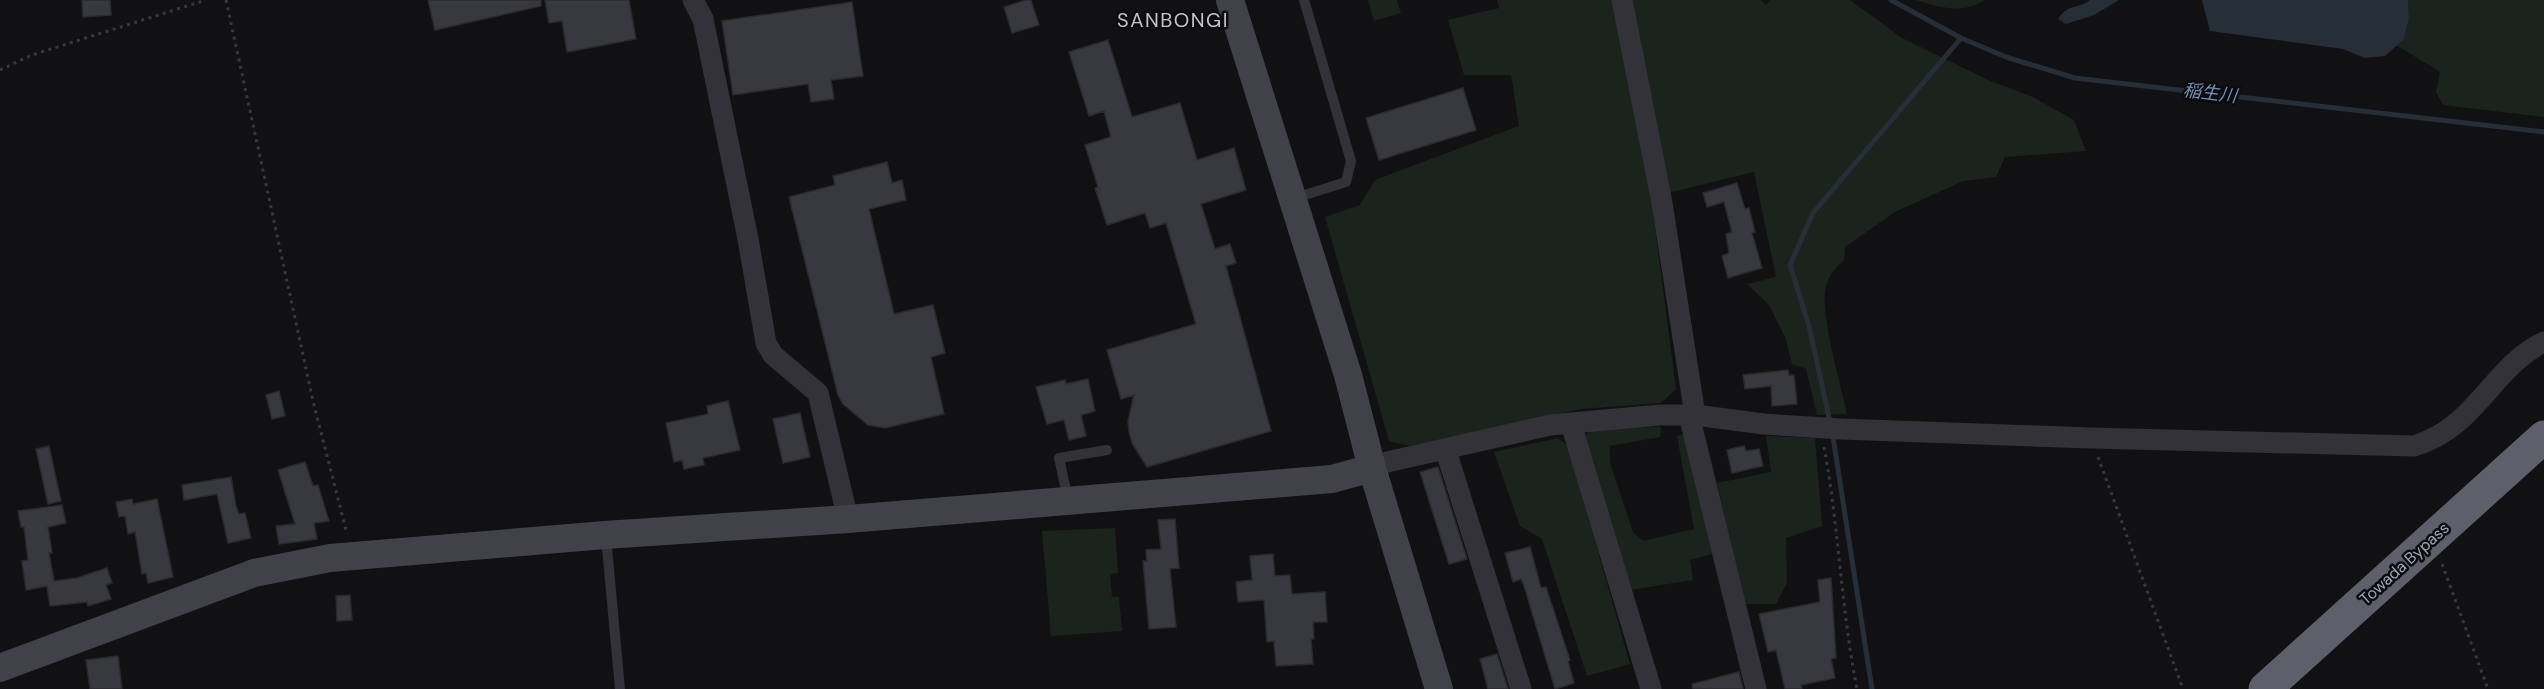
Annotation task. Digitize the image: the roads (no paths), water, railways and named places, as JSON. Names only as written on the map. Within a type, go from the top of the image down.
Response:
[{"type":"highway","name":"Towada Bypass","points":[[2265,689],[2544,437]]},
{"type":"street","points":[[693,0],[704,19],[748,239],[766,343],[772,355],[818,393],[848,519]]},
{"type":"street","points":[[1230,0],[1348,375],[1372,468],[1439,689]]},
{"type":"street","points":[[1622,0],[1662,203],[1692,415],[1756,689]]},
{"type":"street","points":[[0,668],[254,573],[330,558],[605,535],[848,519],[1332,478],[1387,462],[1550,425],[1660,415],[1692,415],[1821,428],[2091,438],[2414,446],[2433,440],[2451,428],[2486,396],[2525,351],[2544,342]]},
{"type":"street","points":[[1571,424],[1651,689]]},
{"type":"street","points":[[1446,450],[1521,689]]},
{"type":"lane","points":[[1292,199],[1346,182],[1351,161],[1304,0]]},
{"type":"lane","points":[[1068,500],[1059,458],[1107,450]]},
{"type":"lane","points":[[605,535],[620,689]]},
{"type":"waterway","name":"稲生川","points":[[1891,0],[1961,38],[2006,57],[2075,78],[2544,132]]},
{"type":"waterway","points":[[1830,422],[1809,326],[1790,265],[1813,213],[1961,38]]},
{"type":"waterway","points":[[1833,437],[1872,689]]},
{"type":"district","name":"SANBONGI","points":[[1173,20]]}]
